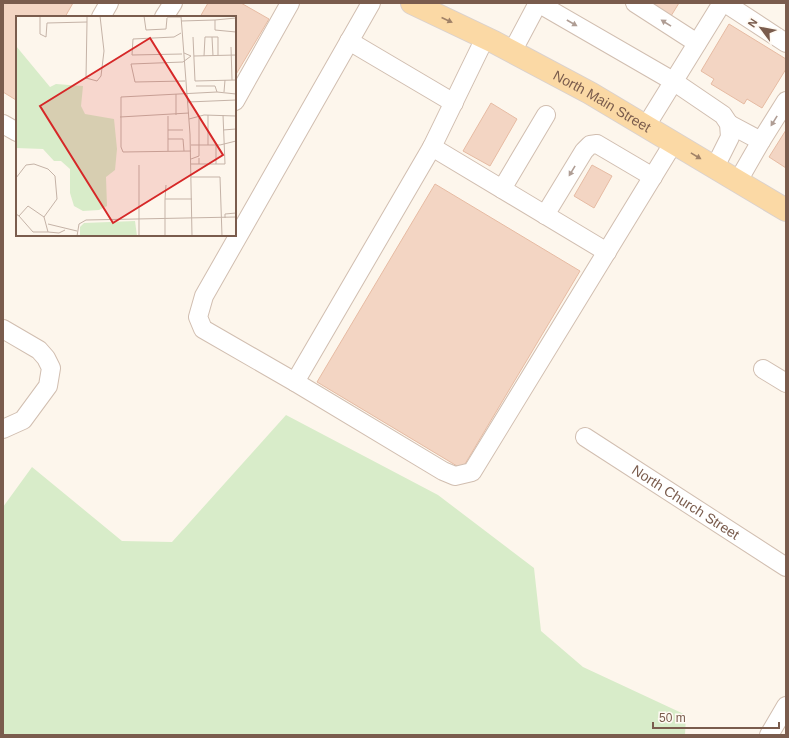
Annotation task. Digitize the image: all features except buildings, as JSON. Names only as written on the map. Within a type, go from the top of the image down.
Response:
[{"type":"main road","name":"North Main Street","points":[[422,5],[590,93],[786,210]]},
{"type":"street","points":[[102,16],[109,3]]},
{"type":"street","points":[[165,16],[173,3]]},
{"type":"street","points":[[236,99],[290,3]]},
{"type":"street","points":[[371,3],[204,296],[198,317],[203,329],[295,382],[443,471],[455,476],[472,472],[674,142]]},
{"type":"street","points":[[512,52],[538,3],[673,81],[723,115],[730,124],[761,141]]},
{"type":"street","points":[[635,3],[698,43]]},
{"type":"street","points":[[646,126],[673,81],[724,3],[786,43]]},
{"type":"street","points":[[295,382],[432,147],[485,38]]},
{"type":"street","points":[[349,41],[454,103]]},
{"type":"street","points":[[738,181],[786,101]]},
{"type":"street","points":[[502,189],[546,115]]},
{"type":"street","points":[[3,124],[16,131]]},
{"type":"street","points":[[715,167],[730,137],[730,124]]},
{"type":"street","points":[[545,215],[584,151],[590,145],[596,144],[653,177]]},
{"type":"street","points":[[432,147],[607,252]]},
{"type":"street","points":[[3,329],[40,350],[51,368],[48,386],[23,420],[3,429]]},
{"type":"street","points":[[763,369],[786,383]]},
{"type":"street","name":"North Church Street","points":[[585,437],[786,567]]},
{"type":"street","points":[[769,735],[786,706]]},
{"type":"green space","points":[[286,415],[438,495],[534,568],[541,631],[583,667],[686,715],[685,735],[3,735],[3,507],[32,467],[122,541],[172,542]]}]
